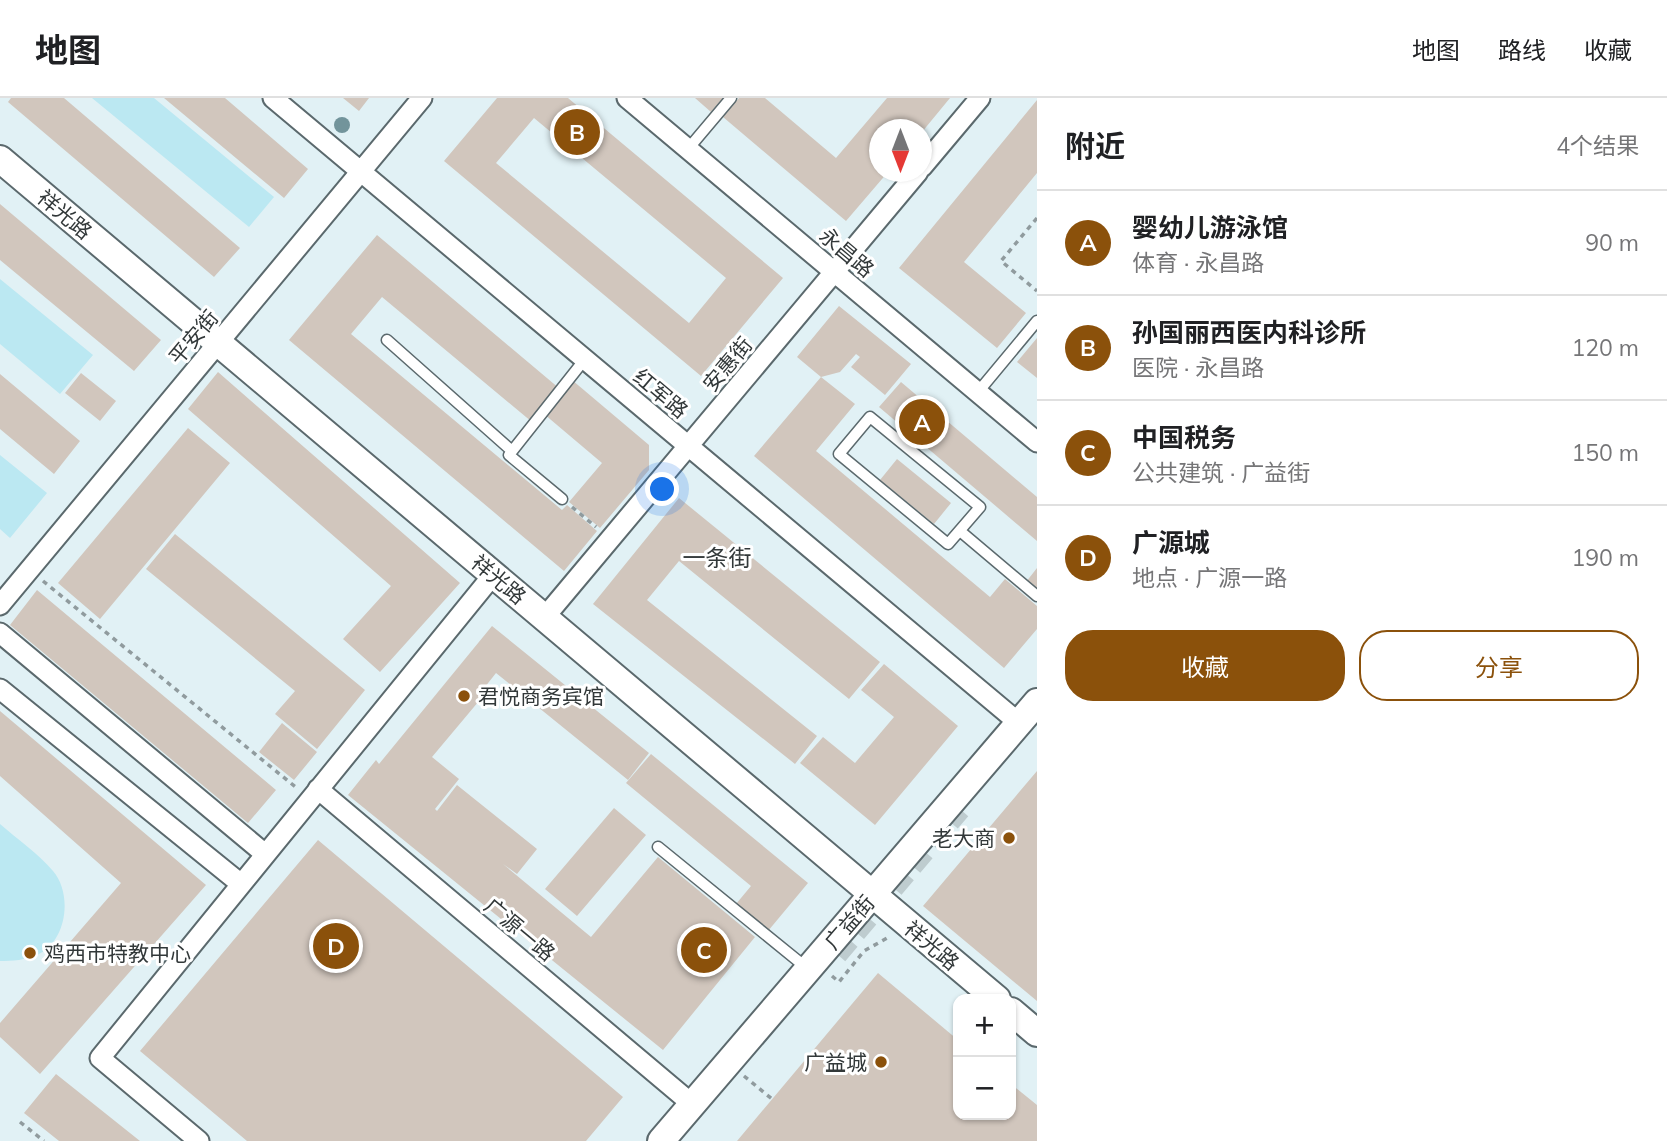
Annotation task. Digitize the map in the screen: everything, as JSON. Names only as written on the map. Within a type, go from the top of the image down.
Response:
[{"type":"street","name":"红军路","points":[[273,98],[1019,723]]},
{"type":"street","name":"平安街","points":[[0,605],[422,98]]},
{"type":"street","name":"永昌路","points":[[627,98],[1037,442]]},
{"type":"street","points":[[932,155],[979,98]]},
{"type":"street","name":"祥光路","points":[[0,159],[991,994]]},
{"type":"street","name":"安惠街","points":[[544,618],[910,182]]},
{"type":"street","points":[[199,1141],[100,1058],[493,575]]},
{"type":"street","points":[[0,633],[265,854]]},
{"type":"street","points":[[0,689],[241,884]]},
{"type":"street","name":"广益街","points":[[661,1141],[728,1063],[816,970],[872,894],[1037,702]]},
{"type":"street","name":"广源一路","points":[[314,794],[692,1104]]},
{"type":"street","points":[[1016,1015],[1037,1033]]},
{"type":"lane","points":[[688,149],[731,98]]},
{"type":"lane","points":[[978,392],[1037,321]]},
{"type":"lane","points":[[387,340],[512,452]]},
{"type":"lane","points":[[562,499],[509,456],[584,359]]},
{"type":"lane","points":[[870,417],[980,507],[960,531],[948,544],[839,454],[870,417]]},
{"type":"lane","points":[[960,531],[1037,596]]},
{"type":"lane","points":[[658,847],[816,970]]},
{"type":"path","points":[[1037,218],[1001,261],[1037,290]]},
{"type":"path","points":[[562,499],[610,539]]},
{"type":"path","points":[[29,570],[314,794]]},
{"type":"path","points":[[816,970],[839,982],[864,951]]},
{"type":"path","points":[[728,1063],[772,1099]]},
{"type":"path","points":[[20,1122],[44,1141]]},
{"type":"shaded area","points":[[92,98],[154,98],[274,197],[249,227]]},
{"type":"shaded area","points":[[0,279],[93,355],[60,394],[0,344]]},
{"type":"shaded area","points":[[0,455],[47,493],[10,538],[0,529]]},
{"type":"shaded area","points":[[0,824],[53,871],[63,892],[65,904],[61,929],[55,940],[37,955],[19,960],[0,961]]},
{"type":"building","points":[[11,98],[64,98],[240,248],[214,277],[8,102]]},
{"type":"building","points":[[164,98],[225,98],[308,169],[284,198]]},
{"type":"building","points":[[343,98],[369,98],[359,111]]},
{"type":"building","points":[[497,98],[568,98],[783,278],[701,376],[444,161]],"holes":[[[534,118],[726,278],[689,323],[496,163]]]},
{"type":"building","points":[[695,98],[723,98],[711,112]]},
{"type":"building","points":[[739,98],[765,98],[836,158],[869,119],[869,182],[879,182],[846,221],[723,117]]},
{"type":"building","points":[[887,98],[950,98],[932,120],[869,119]]},
{"type":"building","points":[[1037,100],[1037,173],[964,262],[1026,313],[997,348],[899,268]]},
{"type":"building","points":[[0,204],[161,340],[134,371],[0,260]]},
{"type":"building","points":[[377,235],[560,389],[532,422],[382,297],[351,334],[562,510],[567,505],[597,531],[564,571],[289,340]]},
{"type":"building","points":[[839,306],[911,364],[885,395],[851,367],[860,357],[856,354],[840,372],[821,377],[797,357]]},
{"type":"building","points":[[1037,338],[1037,378],[1017,362]]},
{"type":"building","points":[[218,372],[460,583],[380,672],[343,639],[391,586],[188,409]]},
{"type":"building","points":[[81,373],[116,401],[100,421],[65,393]]},
{"type":"building","points":[[0,374],[80,441],[54,474],[0,429]]},
{"type":"building","points":[[821,377],[855,404],[816,451],[990,597],[1005,579],[1037,606],[1037,629],[1004,668],[754,456]]},
{"type":"building","points":[[572,380],[649,445],[649,470],[600,528],[569,502],[602,463],[544,414]]},
{"type":"building","points":[[901,382],[1037,497],[1037,541],[879,407]]},
{"type":"building","points":[[188,428],[230,463],[100,619],[58,583]]},
{"type":"building","points":[[897,459],[951,503],[934,524],[880,480]]},
{"type":"building","points":[[679,498],[880,662],[849,699],[679,561],[647,600],[817,736],[795,764],[593,604]]},
{"type":"building","points":[[175,534],[365,690],[317,749],[275,714],[295,691],[146,569]]},
{"type":"building","points":[[1037,568],[1037,591],[1026,582]]},
{"type":"building","points":[[37,590],[276,790],[248,823],[10,625]]},
{"type":"building","points":[[492,626],[649,753],[628,780],[496,673],[481,692],[484,695],[432,757],[459,779],[435,809],[437,811],[457,785],[537,849],[517,874],[503,864],[591,937],[658,857],[755,937],[663,1050],[348,795],[376,760],[379,764]]},
{"type":"building","points":[[884,664],[958,726],[875,825],[800,763],[823,737],[855,763],[894,717],[861,690]]},
{"type":"building","points":[[0,711],[206,885],[40,1074],[0,1037],[0,1023],[121,883],[0,776]]},
{"type":"building","points":[[282,723],[317,752],[294,780],[259,752]]},
{"type":"building","points":[[651,754],[808,883],[768,931],[736,904],[751,886],[626,783]]},
{"type":"building","name":"老大商","points":[[1037,771],[1037,1001],[923,906]]},
{"type":"building","points":[[614,808],[646,835],[577,916],[545,889]]},
{"type":"building","points":[[318,840],[623,1097],[586,1141],[247,1141],[140,1051]]},
{"type":"building","name":"广益城","points":[[878,973],[953,1036],[953,1120],[1016,1120],[1016,1088],[1037,1105],[1037,1141],[737,1141]]},
{"type":"building","points":[[56,1074],[140,1141],[59,1141],[24,1113]]},
{"type":"tunnel","points":[[838,955],[961,810]]},
{"type":"place","name":"孙国丽西医内科诊所","points":[[577,132]]},
{"type":"place","name":"婴幼儿游泳馆","points":[[922,422]]},
{"type":"place","name":"君悦商务宾馆","points":[[464,696]]},
{"type":"place","name":"老大商","points":[[1009,838]]},
{"type":"place","name":"广源城","points":[[336,946]]},
{"type":"place","name":"中国税务","points":[[704,950]]},
{"type":"place","name":"鸡西市特教中心","points":[[30,953]]},
{"type":"place","name":"广益城","points":[[881,1062]]},
{"type":"district","name":"一条街","points":[[717,557]]}]
